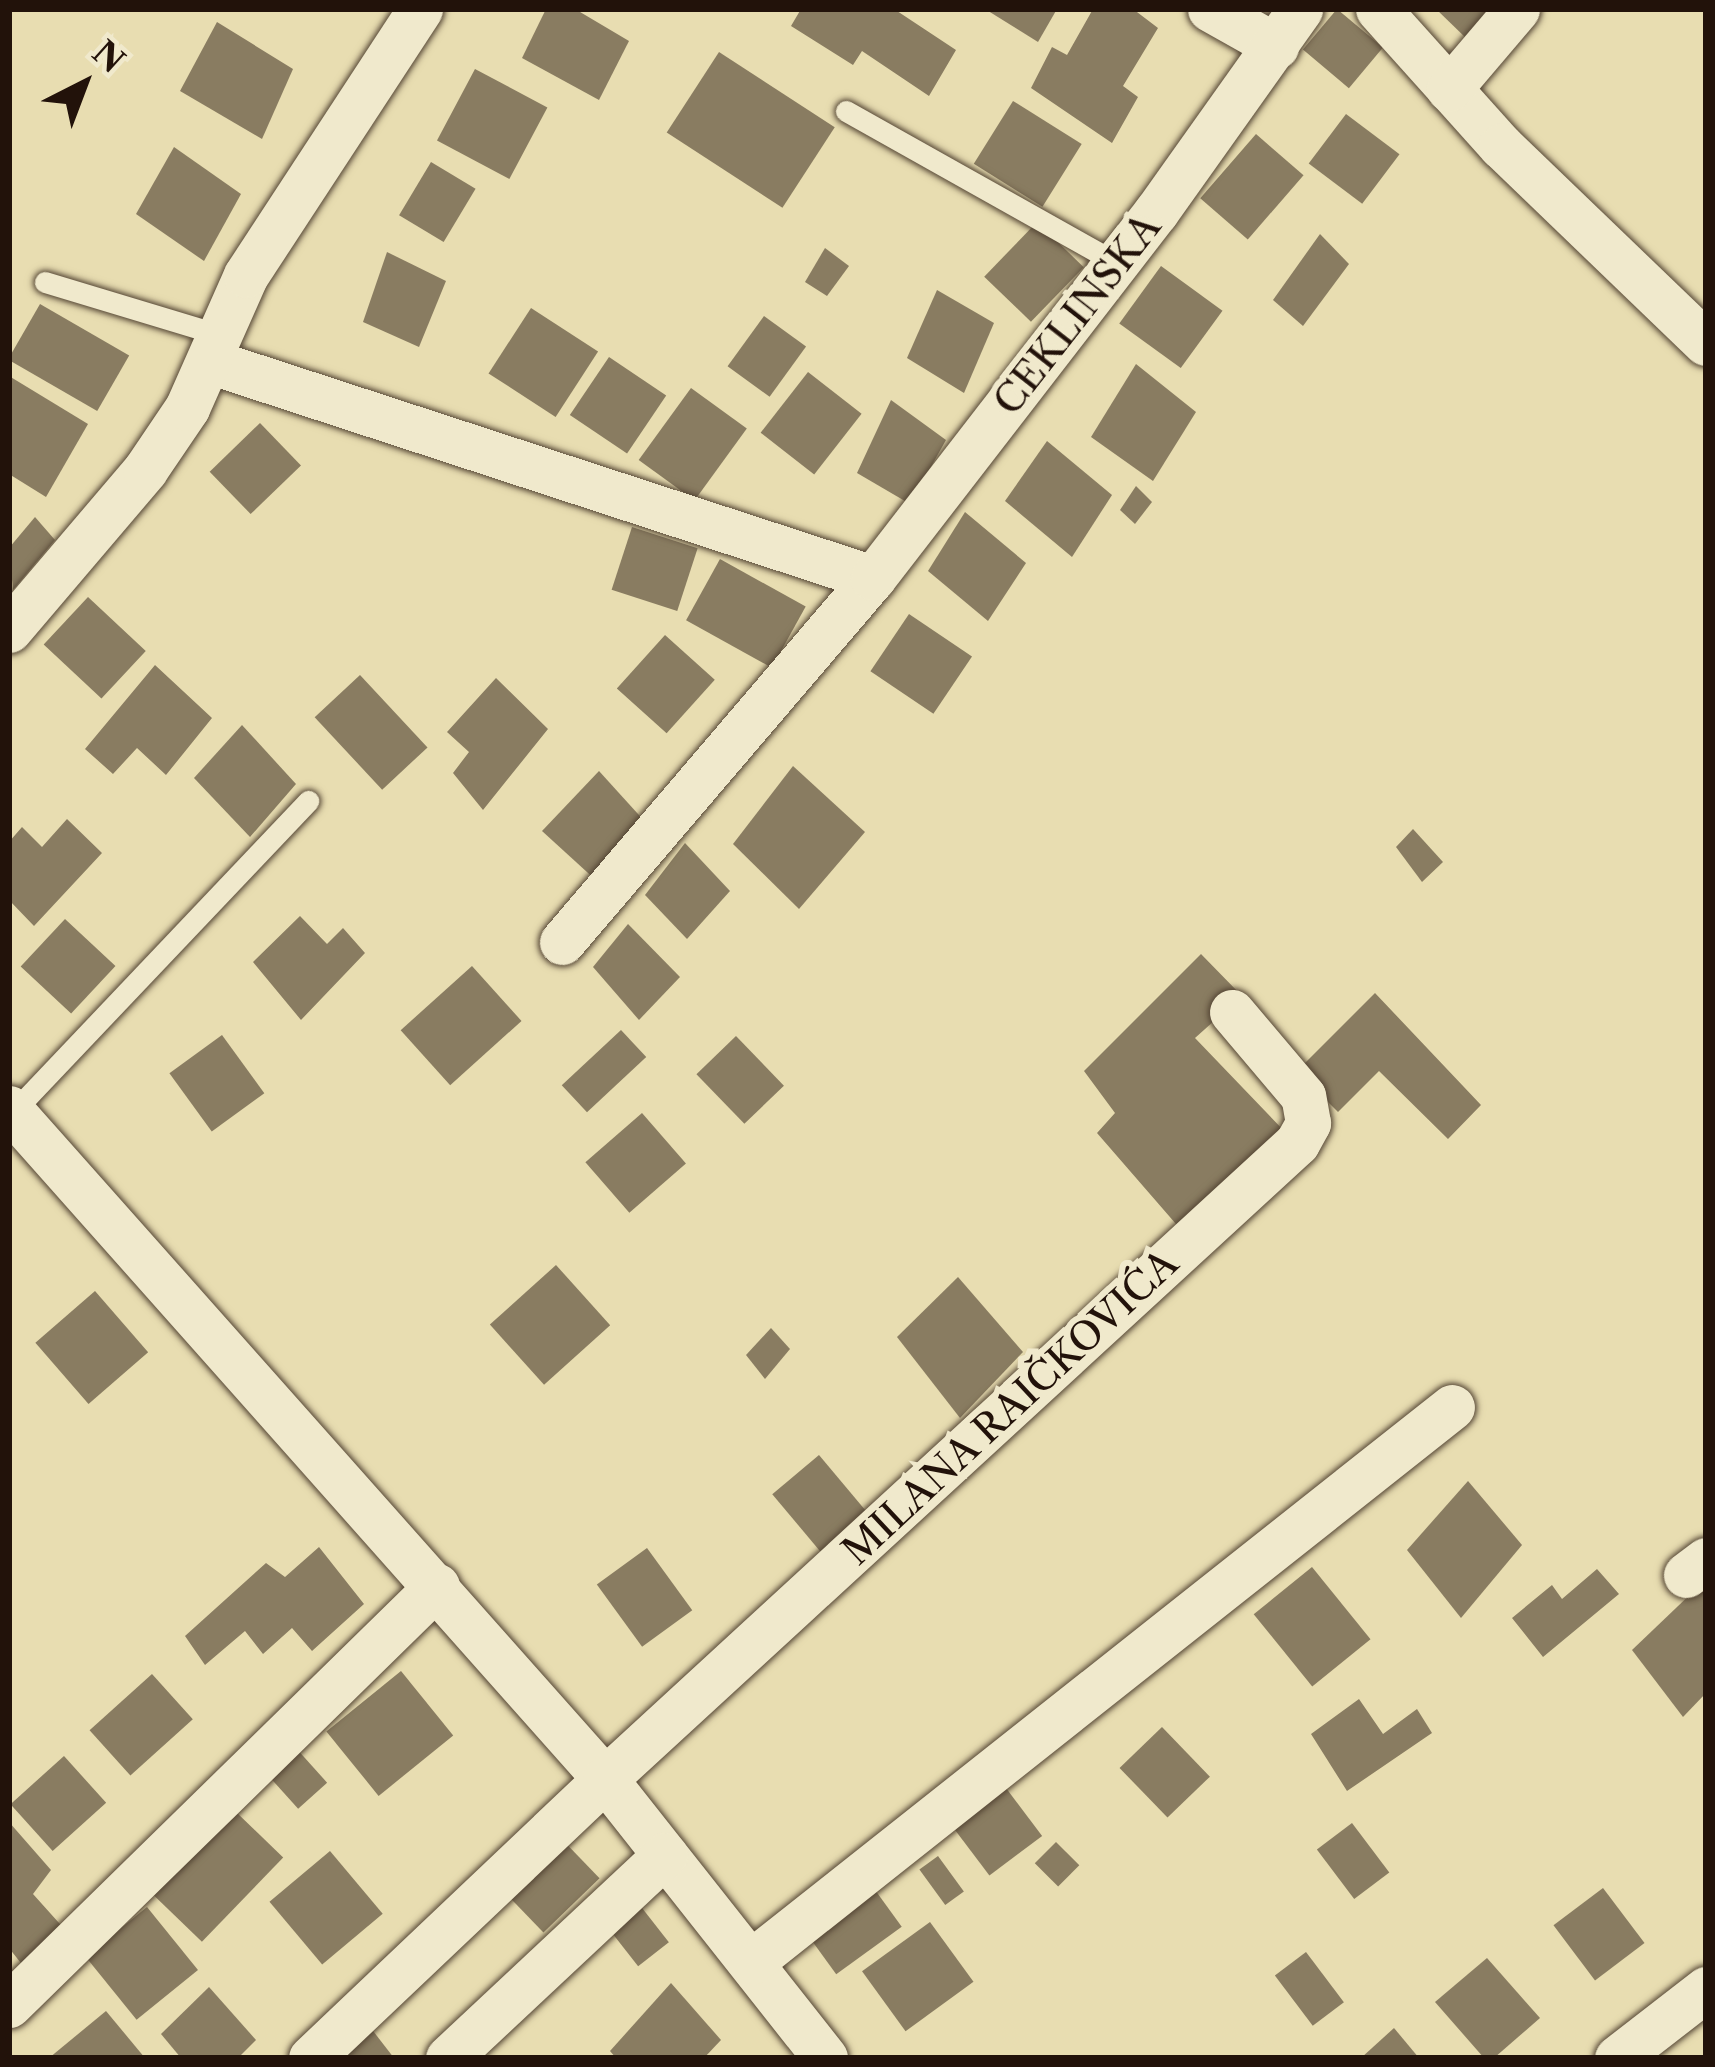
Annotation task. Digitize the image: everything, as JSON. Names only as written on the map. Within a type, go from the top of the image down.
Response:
[{"type":"street","points":[[9,630],[145,470],[216,348],[246,275],[420,9]]},
{"type":"street","name":"CEKLINSKA","points":[[562,942],[873,578],[1117,263],[1288,28],[1210,9]]},
{"type":"street","points":[[1378,9],[1449,89],[1706,343]]},
{"type":"street","points":[[1449,89],[1517,9]]},
{"type":"street","points":[[216,348],[873,578]]},
{"type":"street","name":"MILANA RAIČKOVIĆA","points":[[311,2058],[605,1779],[1297,1143],[1308,1123],[1303,1096],[1232,1012]]},
{"type":"street","points":[[11,1110],[605,1779],[825,2058]]},
{"type":"street","points":[[751,1962],[1452,1407]]},
{"type":"street","points":[[9,2006],[437,1586]]},
{"type":"street","points":[[448,2058],[665,1856]]},
{"type":"street","points":[[1617,2058],[1706,1989]]},
{"type":"lane","points":[[846,111],[1117,263]]},
{"type":"lane","points":[[45,282],[216,348]]},
{"type":"lane","points":[[11,1110],[308,801]]},
{"type":"building","points":[[546,9],[575,9],[629,41],[599,100],[522,58]]},
{"type":"building","points":[[801,9],[894,9],[956,50],[929,96],[862,51],[853,65],[791,26]]},
{"type":"building","points":[[985,9],[1057,9],[1038,42]]},
{"type":"building","points":[[1093,9],[1133,9],[1158,28],[1123,86],[1138,97],[1112,143],[1031,88],[1052,47],[1067,55]]},
{"type":"building","points":[[1337,9],[1383,48],[1349,88],[1303,50]]},
{"type":"building","points":[[1436,9],[1494,9],[1468,40]]},
{"type":"building","points":[[217,22],[293,69],[262,139],[180,91]]},
{"type":"building","points":[[719,52],[835,127],[782,208],[667,133]]},
{"type":"building","points":[[475,69],[547,107],[509,179],[437,141]]},
{"type":"building","points":[[1013,101],[1082,144],[1042,207],[974,164]]},
{"type":"building","points":[[1346,114],[1400,154],[1362,204],[1309,164]]},
{"type":"building","points":[[1256,134],[1304,175],[1248,239],[1200,198]]},
{"type":"building","points":[[174,147],[241,194],[204,261],[136,214]]},
{"type":"building","points":[[431,162],[476,189],[444,242],[399,215]]},
{"type":"building","points":[[1037,222],[1084,267],[1031,322],[984,277]]},
{"type":"building","points":[[1320,234],[1349,264],[1303,326],[1273,300]]},
{"type":"building","points":[[825,248],[849,266],[827,296],[805,282]]},
{"type":"building","points":[[387,252],[446,281],[419,347],[363,322]]},
{"type":"building","points":[[1161,266],[1222,311],[1181,368],[1119,323]]},
{"type":"building","points":[[937,290],[994,323],[964,393],[907,358]]},
{"type":"building","points":[[40,304],[129,356],[97,411],[9,360]]},
{"type":"building","points":[[531,308],[598,352],[556,417],[489,373]]},
{"type":"building","points":[[764,316],[806,347],[770,397],[728,366]]},
{"type":"building","points":[[609,357],[666,396],[627,454],[570,415]]},
{"type":"building","points":[[1136,364],[1196,412],[1153,481],[1091,437]]},
{"type":"building","points":[[808,372],[862,414],[814,475],[761,433]]},
{"type":"building","points":[[9,376],[88,424],[46,497],[9,474]]},
{"type":"building","points":[[691,388],[747,429],[695,501],[639,460]]},
{"type":"building","points":[[891,400],[946,440],[910,504],[857,473]]},
{"type":"building","points":[[260,423],[301,465],[251,514],[210,472]]},
{"type":"building","points":[[1047,441],[1112,495],[1072,557],[1005,501]]},
{"type":"building","points":[[1136,486],[1152,502],[1135,524],[1120,510]]},
{"type":"building","points":[[965,512],[1026,563],[988,621],[928,571]]},
{"type":"building","points":[[35,517],[55,540],[13,590],[9,548]]},
{"type":"building","points":[[632,527],[698,548],[677,611],[612,590]]},
{"type":"building","points":[[720,559],[806,607],[772,668],[686,620]]},
{"type":"building","points":[[88,597],[146,651],[101,698],[44,645]]},
{"type":"building","points":[[909,614],[972,656],[933,714],[870,671]]},
{"type":"building","points":[[665,635],[715,680],[667,733],[617,689]]},
{"type":"building","points":[[155,665],[212,718],[166,775],[137,748],[113,774],[85,749]]},
{"type":"building","points":[[360,675],[428,747],[382,790],[315,717]]},
{"type":"building","points":[[496,678],[548,729],[483,810],[453,773],[469,752],[447,732]]},
{"type":"building","points":[[242,725],[296,784],[250,837],[194,778]]},
{"type":"building","points":[[793,766],[865,832],[799,909],[733,844]]},
{"type":"building","points":[[599,771],[648,825],[599,883],[542,831]]},
{"type":"building","points":[[67,819],[102,853],[34,926],[9,900],[9,842],[22,827],[42,847]]},
{"type":"building","points":[[1413,829],[1443,862],[1422,882],[1396,847]]},
{"type":"building","points":[[685,843],[730,891],[687,939],[645,895]]},
{"type":"building","points":[[300,916],[327,944],[343,928],[365,953],[301,1020],[253,962]]},
{"type":"building","points":[[65,919],[115,966],[71,1014],[21,967]]},
{"type":"building","points":[[628,924],[680,977],[639,1020],[593,967]]},
{"type":"building","points":[[1201,954],[1242,996],[1195,1038],[1287,1134],[1189,1239],[1097,1133],[1115,1113],[1084,1071]]},
{"type":"building","points":[[472,966],[522,1021],[450,1085],[401,1030]]},
{"type":"building","points":[[1375,993],[1481,1105],[1448,1139],[1379,1071],[1338,1112],[1297,1071]]},
{"type":"building","points":[[621,1030],[646,1057],[587,1112],[562,1085]]},
{"type":"building","points":[[222,1035],[264,1093],[212,1131],[169,1073]]},
{"type":"building","points":[[736,1036],[784,1086],[744,1124],[696,1074]]},
{"type":"building","points":[[642,1113],[686,1164],[629,1213],[585,1162]]},
{"type":"building","points":[[556,1265],[610,1325],[544,1385],[490,1325]]},
{"type":"building","points":[[958,1277],[1023,1352],[960,1418],[897,1337]]},
{"type":"building","points":[[95,1291],[148,1352],[89,1404],[35,1343]]},
{"type":"building","points":[[771,1328],[790,1349],[765,1379],[746,1355]]},
{"type":"building","points":[[819,1455],[868,1514],[822,1553],[772,1494]]},
{"type":"building","points":[[1468,1481],[1522,1545],[1461,1618],[1407,1550]]},
{"type":"building","points":[[319,1547],[364,1604],[312,1651],[292,1628],[263,1654],[245,1631],[205,1665],[185,1636],[266,1563],[285,1577]]},
{"type":"building","points":[[647,1548],[692,1610],[642,1647],[597,1584]]},
{"type":"building","points":[[1312,1567],[1371,1639],[1312,1686],[1254,1614]]},
{"type":"building","points":[[1597,1569],[1619,1594],[1543,1657],[1512,1618],[1552,1585],[1562,1599]]},
{"type":"building","points":[[1699,1586],[1706,1594],[1706,1693],[1683,1717],[1632,1650]]},
{"type":"building","points":[[401,1671],[453,1736],[379,1796],[326,1731]]},
{"type":"building","points":[[152,1674],[193,1719],[130,1776],[90,1730]]},
{"type":"building","points":[[1359,1699],[1383,1734],[1417,1709],[1432,1733],[1347,1791],[1311,1734]]},
{"type":"building","points":[[1162,1727],[1210,1777],[1167,1818],[1120,1768]]},
{"type":"building","points":[[295,1747],[327,1783],[298,1809],[266,1773]]},
{"type":"building","points":[[64,1756],[106,1803],[53,1851],[10,1804]]},
{"type":"building","points":[[1000,1780],[1042,1836],[989,1876],[947,1820]]},
{"type":"building","points":[[235,1811],[283,1858],[202,1942],[154,1895]]},
{"type":"building","points":[[9,1822],[51,1870],[33,1894],[68,1933],[28,1972],[9,1948]]},
{"type":"building","points":[[1352,1823],[1389,1873],[1354,1899],[1317,1849]]},
{"type":"building","points":[[553,1830],[600,1878],[543,1932],[497,1884]]},
{"type":"building","points":[[1056,1842],[1079,1865],[1058,1887],[1035,1863]]},
{"type":"building","points":[[330,1851],[383,1914],[322,1965],[269,1902]]},
{"type":"building","points":[[938,1856],[964,1892],[945,1905],[919,1870]]},
{"type":"building","points":[[870,1883],[902,1927],[836,1974],[804,1931]]},
{"type":"building","points":[[1603,1888],[1645,1943],[1595,1980],[1553,1925]]},
{"type":"building","points":[[635,1899],[669,1942],[638,1966],[604,1923]]},
{"type":"building","points":[[147,1907],[198,1970],[137,2020],[86,1957]]},
{"type":"building","points":[[930,1922],[973,1982],[906,2031],[862,1971]]},
{"type":"building","points":[[1306,1952],[1344,2002],[1313,2026],[1275,1975]]},
{"type":"building","points":[[1487,1958],[1540,2018],[1494,2058],[1484,2058],[1435,2002]]},
{"type":"building","points":[[671,1983],[721,2040],[704,2058],[616,2058],[610,2051]]},
{"type":"building","points":[[209,1987],[256,2040],[238,2058],[181,2058],[161,2034]]},
{"type":"building","points":[[106,2011],[145,2058],[49,2058]]},
{"type":"building","points":[[370,2027],[394,2058],[335,2058]]},
{"type":"building","points":[[1394,2028],[1419,2058],[1361,2058]]}]
